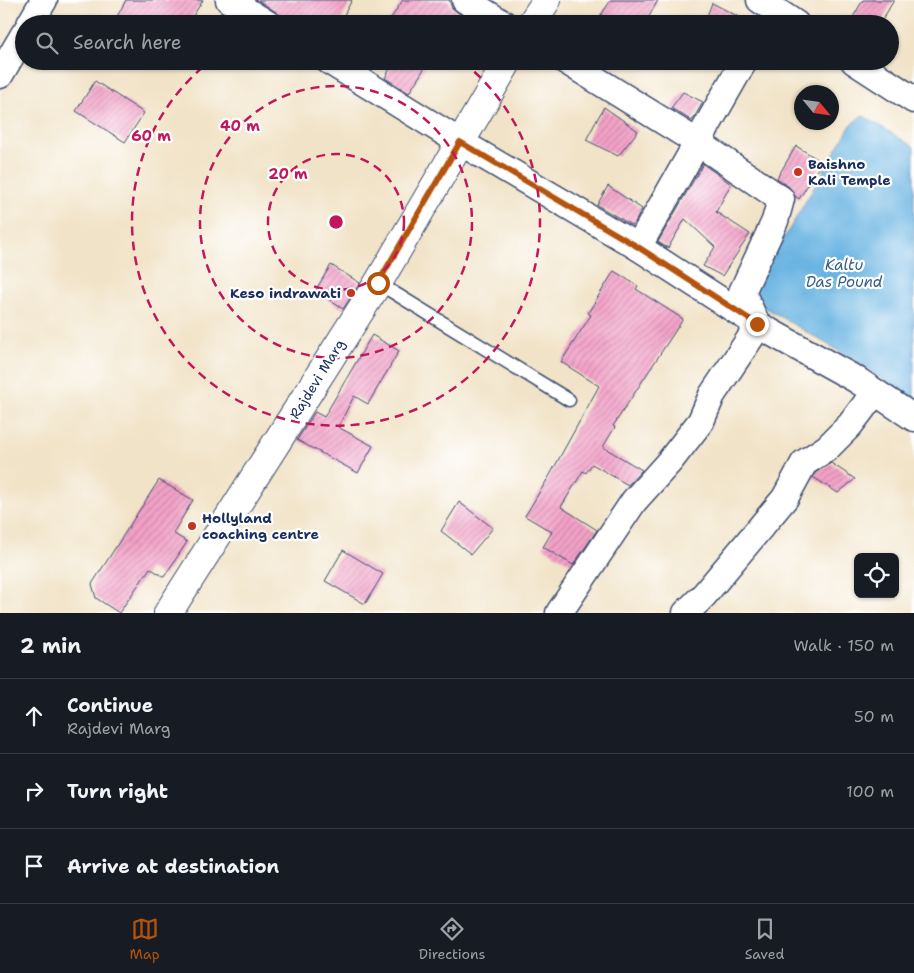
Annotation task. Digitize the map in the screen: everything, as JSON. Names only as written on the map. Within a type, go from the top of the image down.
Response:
[{"type":"main road","points":[[538,15],[547,0]]},
{"type":"main road","name":"Rajdevi Marg","points":[[168,613],[378,283],[503,70]]},
{"type":"street","points":[[35,15],[44,0]]},
{"type":"street","points":[[229,0],[253,15]]},
{"type":"street","points":[[465,0],[489,15]]},
{"type":"street","points":[[764,7],[779,15]]},
{"type":"street","points":[[0,75],[15,49]]},
{"type":"street","points":[[344,70],[460,142],[638,247],[758,325],[857,380],[914,418]]},
{"type":"street","points":[[581,70],[697,142],[781,199],[774,221],[742,292],[758,325]]},
{"type":"street","points":[[638,247],[739,70]]},
{"type":"street","points":[[869,70],[913,96]]},
{"type":"street","points":[[559,613],[634,501],[670,461],[701,421],[712,395],[758,325]]},
{"type":"street","points":[[686,613],[704,595],[785,498],[804,463],[827,448],[850,425],[875,392]]},
{"type":"lane","points":[[378,283],[570,400]]},
{"type":"water","name":"Kaltu Das Pound","points":[[862,115],[914,147],[914,401],[857,362],[751,299],[747,287],[787,233],[851,125]]},
{"type":"building","points":[[126,0],[203,0],[194,15],[118,15]]},
{"type":"building","points":[[258,0],[352,0],[344,15],[280,15]]},
{"type":"building","points":[[403,0],[449,0],[452,8],[460,14],[459,15],[393,15]]},
{"type":"building","points":[[611,0],[658,0],[650,15],[601,15]]},
{"type":"building","points":[[863,0],[894,0],[885,15],[854,15]]},
{"type":"building","points":[[712,3],[735,15],[707,15]]},
{"type":"building","points":[[389,70],[423,70],[409,93],[385,78]]},
{"type":"building","points":[[95,81],[144,113],[125,142],[76,111]]},
{"type":"building","points":[[683,92],[703,102],[692,121],[671,108]]},
{"type":"building","points":[[604,107],[638,131],[618,156],[586,140]]},
{"type":"building","name":"Baishno Kali Temple","points":[[796,146],[822,162],[799,199],[789,187],[777,178]]},
{"type":"building","points":[[703,164],[731,184],[716,212],[750,234],[722,276],[703,266],[715,247],[685,219],[668,248],[658,242]]},
{"type":"building","points":[[608,186],[642,209],[633,226],[597,205]]},
{"type":"building","points":[[331,265],[360,283],[343,309],[315,291]]},
{"type":"building","points":[[614,271],[638,286],[636,289],[683,319],[613,426],[615,427],[603,447],[642,470],[628,485],[592,464],[586,473],[583,471],[561,507],[597,530],[573,565],[543,547],[552,532],[525,516],[599,386],[561,362],[591,315],[588,313]]},
{"type":"building","points":[[372,335],[399,351],[368,404],[354,396],[338,427],[373,446],[358,473],[297,440],[315,412],[324,417]]},
{"type":"building","points":[[831,463],[855,479],[838,493],[813,477],[815,473]]},
{"type":"building","points":[[159,480],[193,500],[173,533],[187,542],[164,577],[150,568],[119,613],[96,598],[92,584]]},
{"type":"building","points":[[459,502],[493,528],[471,554],[441,531]]},
{"type":"building","points":[[343,550],[383,574],[365,604],[325,581]]},
{"type":"place","name":"Baishno Kali Temple","points":[[798,172]]},
{"type":"place","name":"Keso indrawati","points":[[351,293]]},
{"type":"place","name":"Hollyland coaching centre","points":[[192,526]]},
{"type":"route","points":[[378,283],[460,142],[638,247],[757,324]]}]
